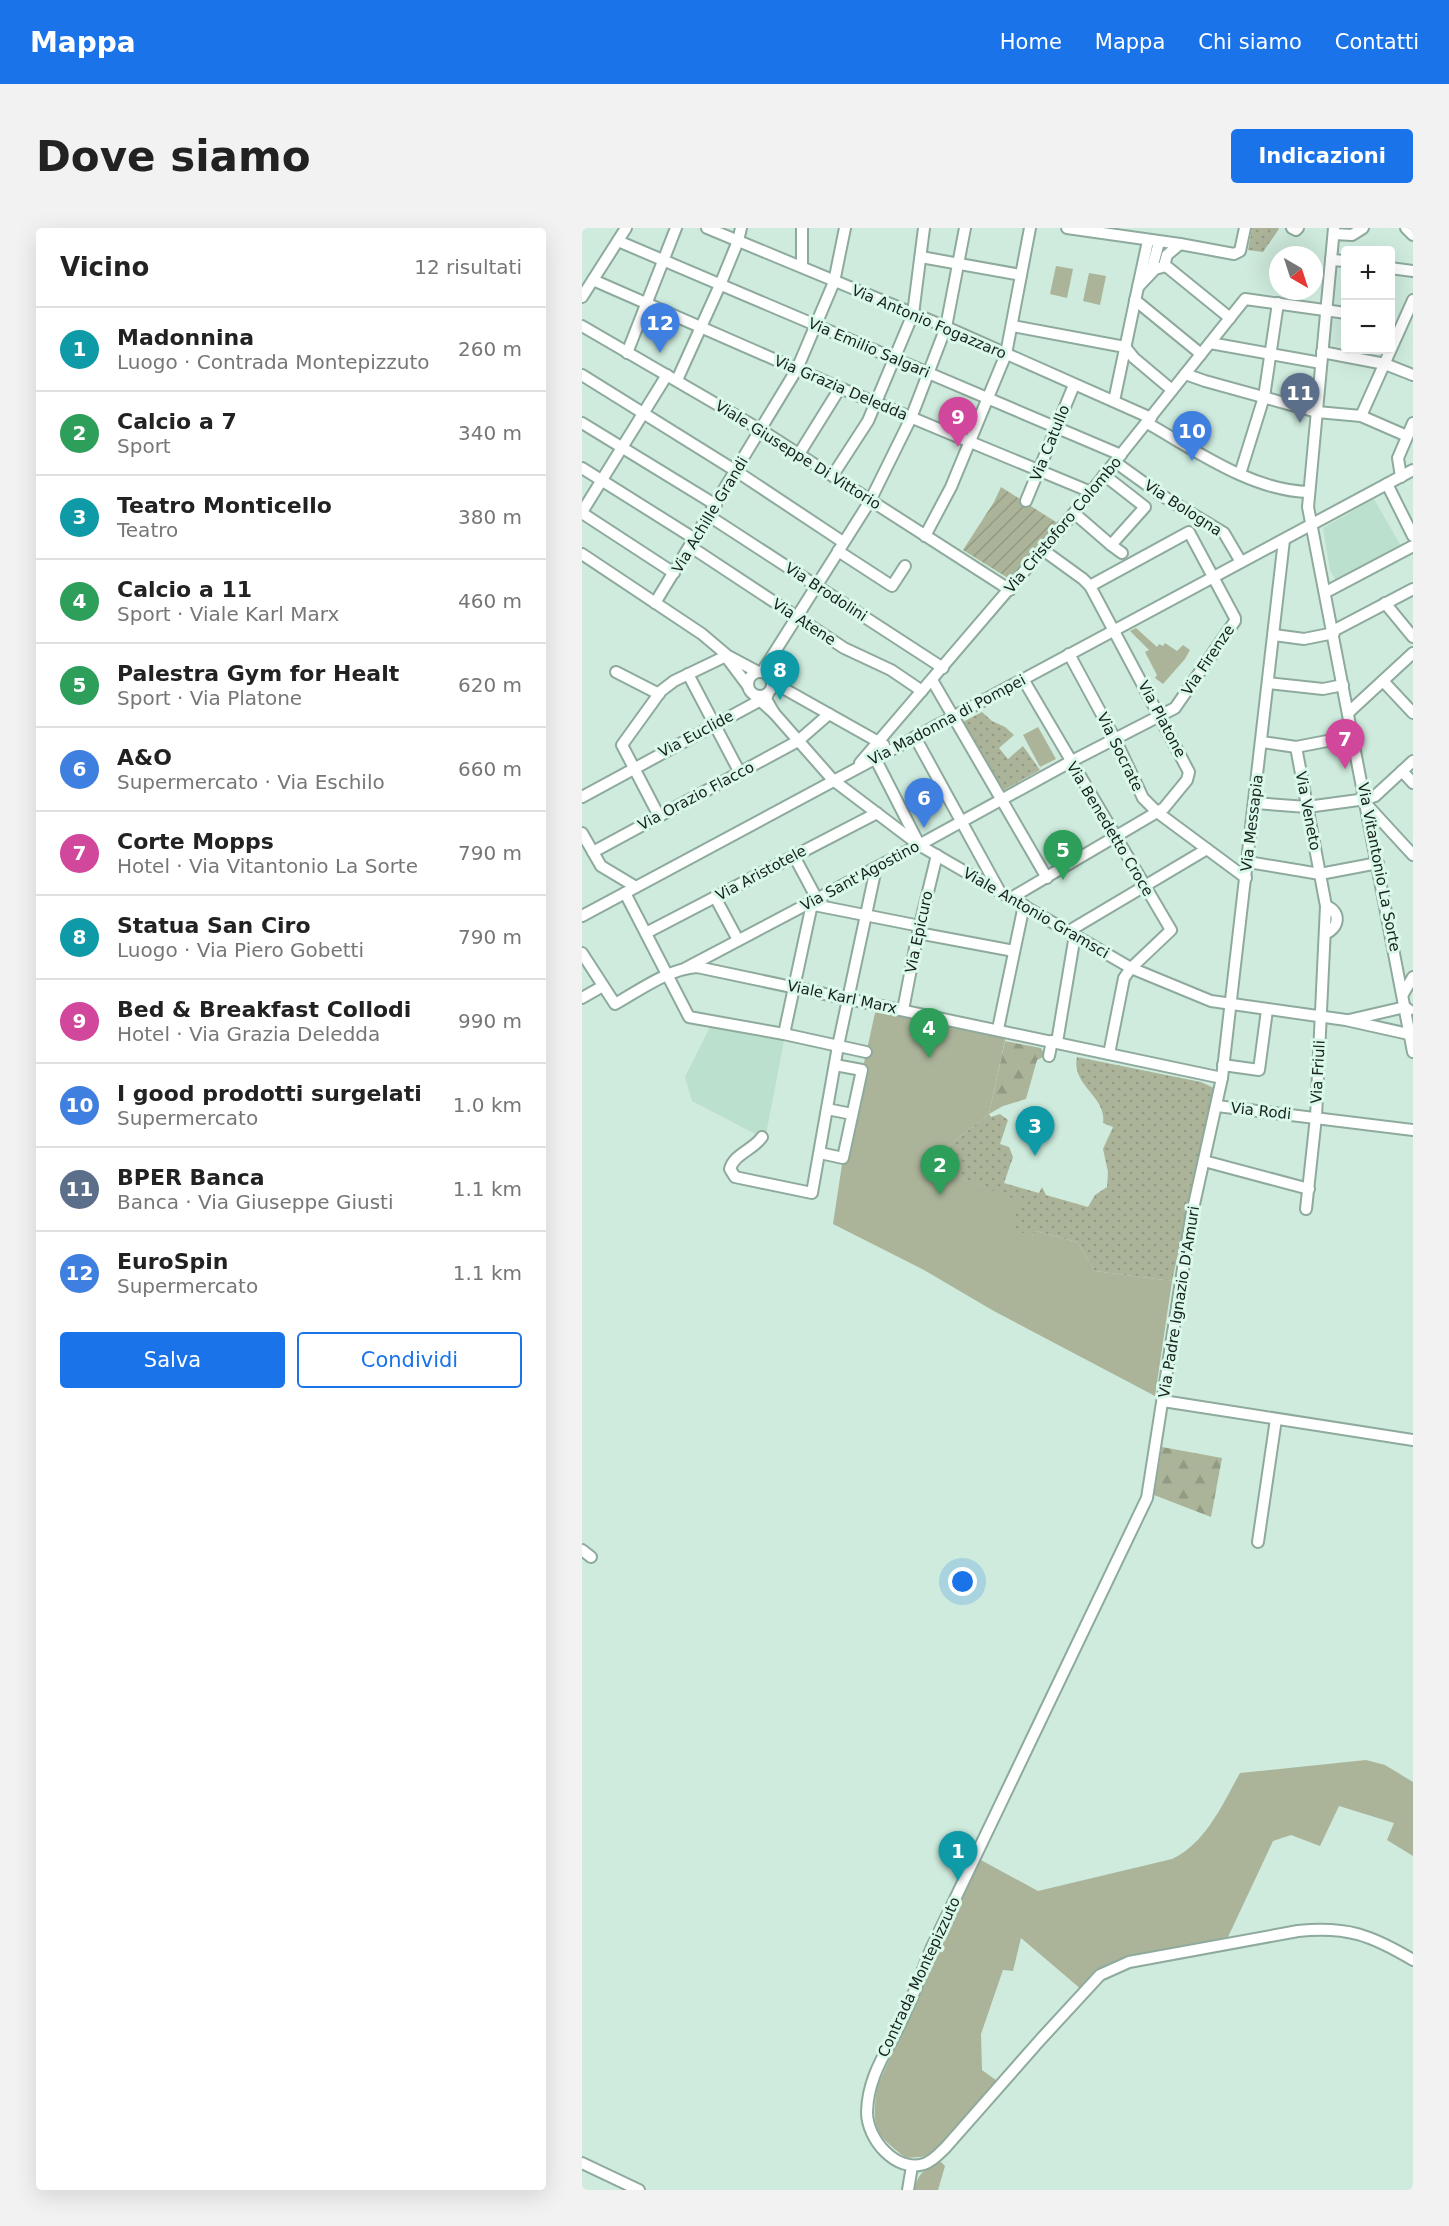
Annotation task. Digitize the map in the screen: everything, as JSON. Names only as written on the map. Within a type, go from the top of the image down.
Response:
[{"type":"street","points":[[582,297],[626,228]]},
{"type":"street","points":[[627,353],[676,228]]},
{"type":"street","name":"Via Antonio Fogazzaro","points":[[707,228],[946,327],[1114,401],[1240,474],[1287,490],[1309,492]]},
{"type":"street","points":[[674,573],[582,513],[643,413],[672,378],[701,327],[738,241],[741,228]]},
{"type":"street","points":[[802,228],[802,267]]},
{"type":"street","name":"Via Achille Grandi","points":[[655,603],[796,369],[834,282],[845,228]]},
{"type":"street","points":[[833,475],[868,421],[914,315],[924,228]]},
{"type":"street","points":[[749,689],[749,679],[760,672],[870,501],[911,418],[946,327],[965,228]]},
{"type":"street","points":[[924,536],[951,487],[1006,354],[1030,228]]},
{"type":"street","points":[[1067,228],[1234,254],[1240,251],[1245,228]]},
{"type":"street","points":[[1292,228],[1296,230],[1298,228]]},
{"type":"street","points":[[1334,231],[1352,235],[1363,228]]},
{"type":"street","points":[[1406,228],[1413,235]]},
{"type":"street","name":"Via Vitantonio La Sorte","points":[[1334,231],[1308,507],[1402,994],[1409,1010],[1413,1052]]},
{"type":"street","name":"Via Emilio Salgari","points":[[618,241],[1057,428],[1118,459]]},
{"type":"street","points":[[1114,401],[1148,241]]},
{"type":"street","points":[[1151,273],[1160,242]]},
{"type":"street","points":[[1166,266],[1167,255],[1180,244]]},
{"type":"street","points":[[921,257],[1021,275]]},
{"type":"street","points":[[1331,260],[1341,261]]},
{"type":"street","points":[[1138,287],[1160,266],[1166,266],[1230,318]]},
{"type":"street","points":[[1395,269],[1413,271]]},
{"type":"street","name":"Via Grazia Deledda","points":[[593,280],[840,388],[1091,492]]},
{"type":"street","name":"Via Cristoforo Colombo","points":[[877,751],[922,691],[1074,513],[1245,299],[1278,303]]},
{"type":"street","points":[[1135,300],[1201,354]]},
{"type":"street","points":[[1361,416],[1413,300]]},
{"type":"street","points":[[1240,474],[1264,397],[1278,303],[1341,312]]},
{"type":"street","points":[[1395,321],[1403,322]]},
{"type":"street","name":"Viale Giuseppe Di Vittorio","points":[[582,326],[761,430],[1010,590]]},
{"type":"street","points":[[1013,326],[1125,347],[1134,358],[1172,390]]},
{"type":"street","points":[[1210,343],[1270,353],[1384,364],[1413,375]]},
{"type":"street","points":[[1185,374],[1317,412],[1361,416],[1407,436]]},
{"type":"street","points":[[582,375],[736,471],[841,546],[892,586],[905,566]]},
{"type":"street","name":"Via Catullo","points":[[1026,501],[1074,385]]},
{"type":"street","points":[[799,454],[840,388]]},
{"type":"street","points":[[582,423],[716,504]]},
{"type":"street","points":[[1401,477],[1398,458],[1413,423]]},
{"type":"street","name":"Via Bologna","points":[[1118,459],[1161,495],[1224,533],[1241,562]]},
{"type":"street","name":"Via Atene","points":[[582,468],[693,543],[796,617],[844,648],[891,670],[922,691]]},
{"type":"street","name":"Via Madonna di Pompei","points":[[582,916],[856,768],[877,751],[890,750],[915,737],[1413,470]]},
{"type":"street","points":[[1104,475],[1145,507],[1112,545]]},
{"type":"street","points":[[1387,484],[1413,536]]},
{"type":"street","points":[[1074,513],[1122,553]]},
{"type":"street","name":"Via Brodolini","points":[[709,516],[943,668]]},
{"type":"street","points":[[1043,550],[1090,586],[1189,532],[1199,517]]},
{"type":"street","name":"Via Firenze","points":[[1160,715],[1175,708],[1186,695],[1235,621],[1189,532]]},
{"type":"street","name":"Via Messapia","points":[[1217,1106],[1232,1005],[1284,540]]},
{"type":"street","points":[[1326,592],[1413,546]]},
{"type":"street","points":[[582,554],[702,634],[723,654],[749,689],[757,696],[763,697],[772,682]]},
{"type":"street","name":"Via Platone","points":[[1011,898],[1157,812],[1174,797],[1187,780],[1189,772],[1090,586]]},
{"type":"street","points":[[1274,635],[1304,639],[1333,632],[1413,589]]},
{"type":"street","points":[[1385,603],[1413,637]]},
{"type":"street","points":[[1349,712],[1413,653]]},
{"type":"street","points":[[723,654],[768,676],[772,682],[829,714],[877,751],[920,845]]},
{"type":"street","points":[[659,816],[622,744],[659,694],[674,681],[723,654]]},
{"type":"street","name":"Via Socrate","points":[[1069,654],[1115,739],[1143,798],[1157,812],[1246,878]]},
{"type":"street","points":[[616,672],[659,694]]},
{"type":"street","points":[[688,674],[740,772]]},
{"type":"street","points":[[932,680],[1047,878]]},
{"type":"street","name":"Via Benedetto Croce","points":[[1023,680],[1171,930],[1131,968]]},
{"type":"street","points":[[1383,681],[1413,713]]},
{"type":"street","points":[[1268,683],[1323,689],[1343,685]]},
{"type":"street","name":"Via Euclide","points":[[582,797],[763,697]]},
{"type":"street","name":"Viale Antonio Gramsci","points":[[763,697],[774,713],[833,780],[920,845],[1131,968],[1211,1001],[1346,1020],[1411,1034]]},
{"type":"street","name":"Via Orazio Flacco","points":[[593,852],[798,741],[829,714]]},
{"type":"street","name":"Via Sant'Agostino","points":[[686,968],[1160,715]]},
{"type":"street","points":[[1262,742],[1296,747],[1353,736]]},
{"type":"street","points":[[915,737],[1000,893]]},
{"type":"street","name":"Via Veneto","points":[[1296,747],[1320,874]]},
{"type":"street","points":[[1255,802],[1307,807],[1366,802],[1413,761]]},
{"type":"street","points":[[1402,771],[1413,783]]},
{"type":"street","points":[[1366,802],[1413,855]]},
{"type":"street","name":"Via Aristotele","points":[[646,933],[877,813]]},
{"type":"street","points":[[1372,835],[1391,832]]},
{"type":"street","points":[[582,833],[601,866],[636,887]]},
{"type":"street","points":[[1049,1056],[1055,1042],[1072,933],[1143,885],[1207,849]]},
{"type":"street","name":"Via Epicuro","points":[[903,1010],[937,855]]},
{"type":"street","points":[[784,1034],[813,902],[794,856]]},
{"type":"street","points":[[1248,862],[1320,874],[1378,863]]},
{"type":"street","points":[[762,1137],[757,1144],[732,1161],[730,1168],[735,1177],[812,1193],[838,1046],[876,868]]},
{"type":"street","name":"Via Friuli","points":[[1306,1209],[1316,1117],[1325,934],[1326,906],[1320,874]]},
{"type":"street","points":[[625,893],[689,1017],[866,1052]]},
{"type":"street","points":[[715,897],[738,940]]},
{"type":"street","points":[[813,902],[1014,951]]},
{"type":"street","points":[[998,1029],[1024,905]]},
{"type":"street","points":[[582,953],[603,986],[582,998]]},
{"type":"street","name":"Viale Karl Marx","points":[[603,986],[615,1004],[667,976],[686,968],[697,967],[1222,1078]]},
{"type":"street","points":[[1109,1054],[1124,978],[1131,968]]},
{"type":"street","points":[[1399,975],[1413,975]]},
{"type":"street","points":[[1402,994],[1413,975]]},
{"type":"street","points":[[1224,1065],[1259,1070],[1267,1010]]},
{"type":"street","name":"Viale Antonio Gramsci","points":[[1346,1020],[1409,1010]]},
{"type":"street","points":[[819,1153],[843,1158],[862,1070],[835,1065]]},
{"type":"street","name":"Via Rodi","points":[[1217,1106],[1413,1130]]},
{"type":"street","name":"Via Padre Ignazio D'Amuri","points":[[1148,1498],[1191,1218],[1217,1106]]},
{"type":"street","points":[[827,1109],[852,1114]]},
{"type":"street","points":[[1204,1161],[1309,1189]]},
{"type":"street","points":[[1163,1401],[1413,1440]]},
{"type":"street","points":[[1258,1542],[1276,1419]]},
{"type":"street","name":"Contrada Montepizzuto","points":[[912,2166],[895,2159],[881,2148],[872,2132],[867,2115],[871,2079],[906,2012],[935,1940],[1148,1498]]},
{"type":"street","points":[[582,1550],[591,1557]]},
{"type":"street","points":[[908,2190],[912,2166],[924,2164],[946,2147],[1100,1975],[1129,1962],[1298,1930],[1326,1928],[1361,1934],[1413,1960]]},
{"type":"street","points":[[582,2163],[639,2190]]},
{"type":"shaded area","points":[[1374,499],[1401,546],[1336,581],[1330,570],[1323,528]]},
{"type":"shaded area","points":[[710,1027],[784,1041],[765,1139],[692,1101],[685,1077]]},
{"type":"green space","points":[[1252,228],[1279,229],[1263,252],[1248,250]]},
{"type":"green space","points":[[1056,266],[1073,269],[1067,298],[1050,294]]},
{"type":"green space","points":[[1089,273],[1106,276],[1100,305],[1083,301]]},
{"type":"green space","points":[[1001,487],[1059,524],[1011,580],[963,550]]},
{"type":"green space","points":[[1136,628],[1157,647],[1165,643],[1177,651],[1183,645],[1190,650],[1163,684],[1155,678],[1157,675],[1145,652],[1149,650],[1130,631]]},
{"type":"green space","points":[[982,712],[1014,735],[999,748],[1008,759],[1023,746],[1040,770],[1002,791],[963,722]]},
{"type":"green space","points":[[1038,727],[1056,759],[1040,767],[1023,735]]},
{"type":"green space","points":[[877,1004],[1007,1031],[989,1114],[928,1162],[928,1166],[1021,1201],[1032,1237],[1036,1231],[1077,1242],[1095,1271],[1172,1281],[1155,1396],[992,1310],[924,1270],[833,1224],[843,1158]]},
{"type":"green space","points":[[1005,1041],[1041,1048],[1045,1056],[1037,1060],[1026,1099],[1003,1106],[989,1114]]},
{"type":"green space","points":[[1077,1057],[1201,1082],[1214,1088],[1172,1281],[1095,1271],[1077,1242],[1036,1231],[1032,1237],[1012,1228],[1020,1201],[928,1166],[928,1162],[989,1114],[991,1117],[1000,1114],[1008,1120],[1000,1144],[1009,1147],[1013,1157],[1004,1183],[1039,1193],[1042,1187],[1046,1195],[1088,1207],[1095,1195],[1107,1187],[1108,1172],[1103,1149],[1113,1127],[1103,1123],[1100,1105],[1079,1076]]},
{"type":"green space","points":[[1162,1447],[1222,1458],[1211,1517],[1154,1495]]},
{"type":"green space","points":[[1366,1760],[1385,1765],[1413,1782],[1413,1856],[1387,1840],[1394,1823],[1339,1806],[1320,1846],[1291,1835],[1273,1841],[1228,1937],[1123,1959],[1082,1990],[1021,1938],[1013,1971],[1003,1970],[981,2034],[982,2070],[1000,2083],[932,2156],[906,2158],[881,2135],[875,2121],[877,2087],[979,1859],[1038,1891],[1172,1859],[1184,1852],[1204,1833],[1220,1810],[1240,1773]]},
{"type":"green space","points":[[941,2162],[945,2166],[938,2190],[914,2190],[923,2172]]},
{"type":"place","name":"EuroSpin","points":[[660,353]]},
{"type":"place","name":"BPER Banca","points":[[1300,423]]},
{"type":"place","name":"Bed & Breakfast Collodi","points":[[958,447]]},
{"type":"place","name":"I good prodotti surgelati","points":[[1192,461]]},
{"type":"place","name":"Statua San Ciro","points":[[780,700]]},
{"type":"place","name":"Corte Mopps","points":[[1345,769]]},
{"type":"place","name":"A&O","points":[[924,828]]},
{"type":"place","name":"Palestra Gym for Healt","points":[[1063,880]]},
{"type":"place","name":"Calcio a 11","points":[[929,1058]]},
{"type":"place","name":"Teatro Monticello","points":[[1035,1156]]},
{"type":"place","name":"Calcio a 7","points":[[940,1195]]},
{"type":"place","name":"Madonnina","points":[[958,1881]]}]
